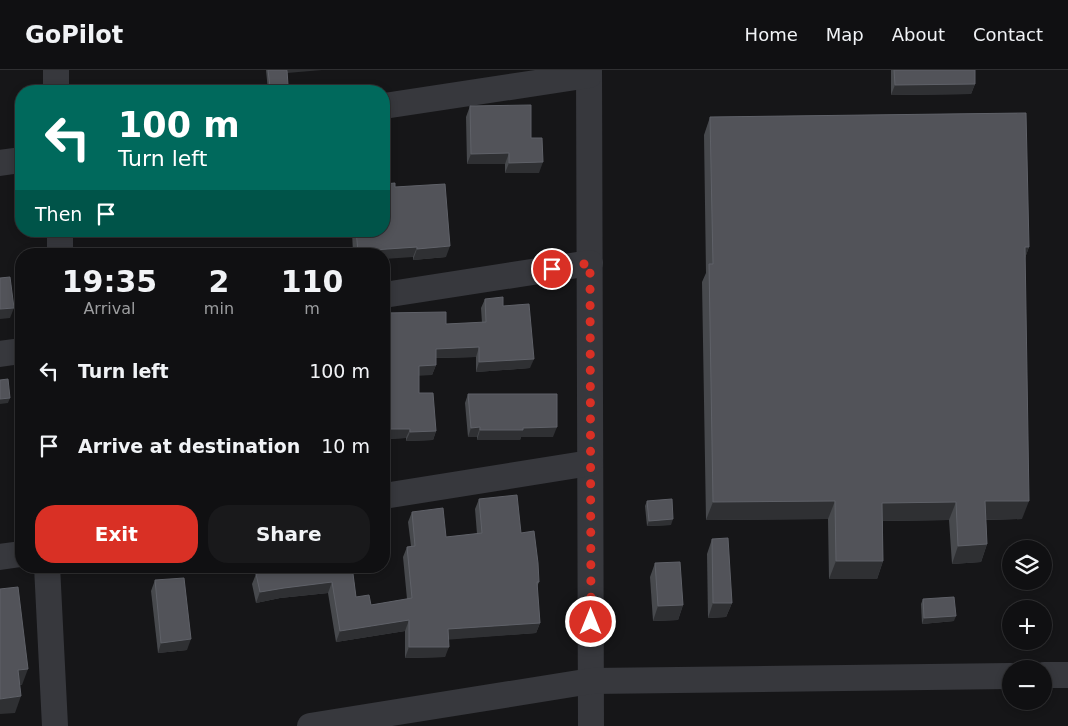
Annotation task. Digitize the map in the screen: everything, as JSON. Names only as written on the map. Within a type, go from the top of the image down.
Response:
[{"type":"street","points":[[56,70],[56,85]]},
{"type":"street","points":[[390,105],[589,73],[591,726]]},
{"type":"street","points":[[0,163],[15,161]]},
{"type":"street","points":[[390,294],[590,263]]},
{"type":"street","points":[[0,354],[15,352]]},
{"type":"street","points":[[390,495],[590,463]]},
{"type":"street","points":[[0,557],[15,555]]},
{"type":"street","points":[[47,573],[54,726]]},
{"type":"street","points":[[1052,675],[1068,675]]},
{"type":"street","points":[[310,726],[591,681],[1002,676]]},
{"type":"building","points":[[268,70],[287,70],[288,85],[270,85]]},
{"type":"building","points":[[894,70],[975,70],[975,84],[895,85]]},
{"type":"building","points":[[531,105],[531,138],[542,138],[543,162],[509,163],[509,153],[471,154],[470,106]]},
{"type":"building","points":[[1026,113],[1029,247],[1025,247],[1029,501],[985,501],[987,544],[958,546],[956,502],[882,503],[883,561],[836,561],[835,501],[713,502],[709,264],[713,264],[710,117]]},
{"type":"building","points":[[390,183],[395,183],[395,187],[445,184],[450,246],[417,249],[417,247],[358,248],[357,237],[390,237]]},
{"type":"building","points":[[10,277],[14,308],[0,309],[0,278]]},
{"type":"building","points":[[503,297],[503,306],[529,304],[534,359],[479,362],[479,347],[436,349],[436,365],[419,366],[419,393],[433,393],[436,431],[410,432],[410,429],[390,429],[390,313],[446,312],[446,324],[486,322],[485,299]]},
{"type":"building","points":[[8,379],[10,398],[0,399],[0,380]]},
{"type":"building","points":[[468,394],[557,394],[557,427],[523,428],[523,430],[480,430],[480,427],[471,428]]},
{"type":"building","points":[[517,495],[521,533],[534,531],[538,563],[539,582],[537,582],[540,623],[448,629],[449,647],[409,647],[409,620],[340,631],[332,582],[260,592],[256,574],[353,573],[356,597],[369,595],[371,605],[412,598],[407,547],[415,546],[412,512],[443,508],[446,537],[482,533],[479,499]]},
{"type":"building","points":[[672,499],[673,519],[649,521],[647,501]]},
{"type":"building","points":[[728,538],[732,603],[713,603],[712,539]]},
{"type":"building","points":[[680,562],[683,605],[658,606],[655,563]]},
{"type":"building","points":[[184,578],[191,639],[161,643],[155,580]]},
{"type":"building","points":[[18,587],[28,669],[18,670],[21,696],[0,699],[0,589]]},
{"type":"building","points":[[954,597],[956,616],[924,618],[923,599]]},
{"type":"route","points":[[552,269],[590,263],[591,622]]}]
